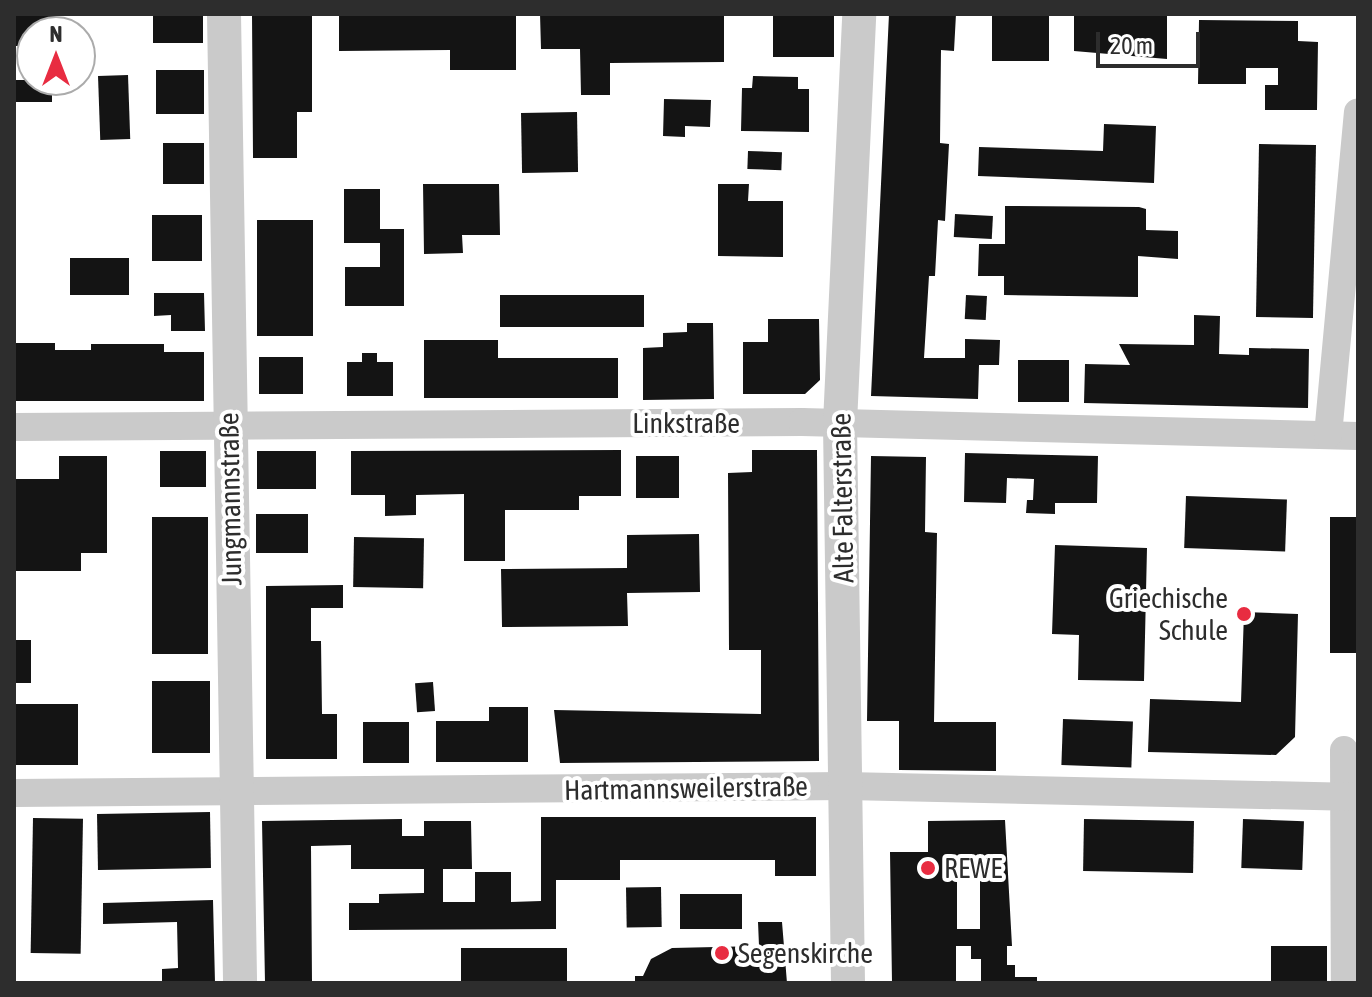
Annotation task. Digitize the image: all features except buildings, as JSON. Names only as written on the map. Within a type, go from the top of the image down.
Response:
[{"type":"street","name":"Jungmannstraße","points":[[224,14],[240,983]]},
{"type":"street","name":"Alte Falterstraße","points":[[848,983],[840,423],[859,14]]},
{"type":"street","points":[[1328,435],[1358,112]]},
{"type":"street","name":"Linkstraße","points":[[14,427],[840,423],[1358,436]]},
{"type":"street","points":[[1344,750],[1350,797],[1345,983]]},
{"type":"street","name":"Hartmannsweilerstraße","points":[[14,793],[236,794],[846,786],[1350,797]]},
{"type":"place","name":"Griechische Schule","points":[[1244,614]]},
{"type":"place","name":"REWE","points":[[928,868]]},
{"type":"place","name":"Segenskirche","points":[[722,953]]}]
